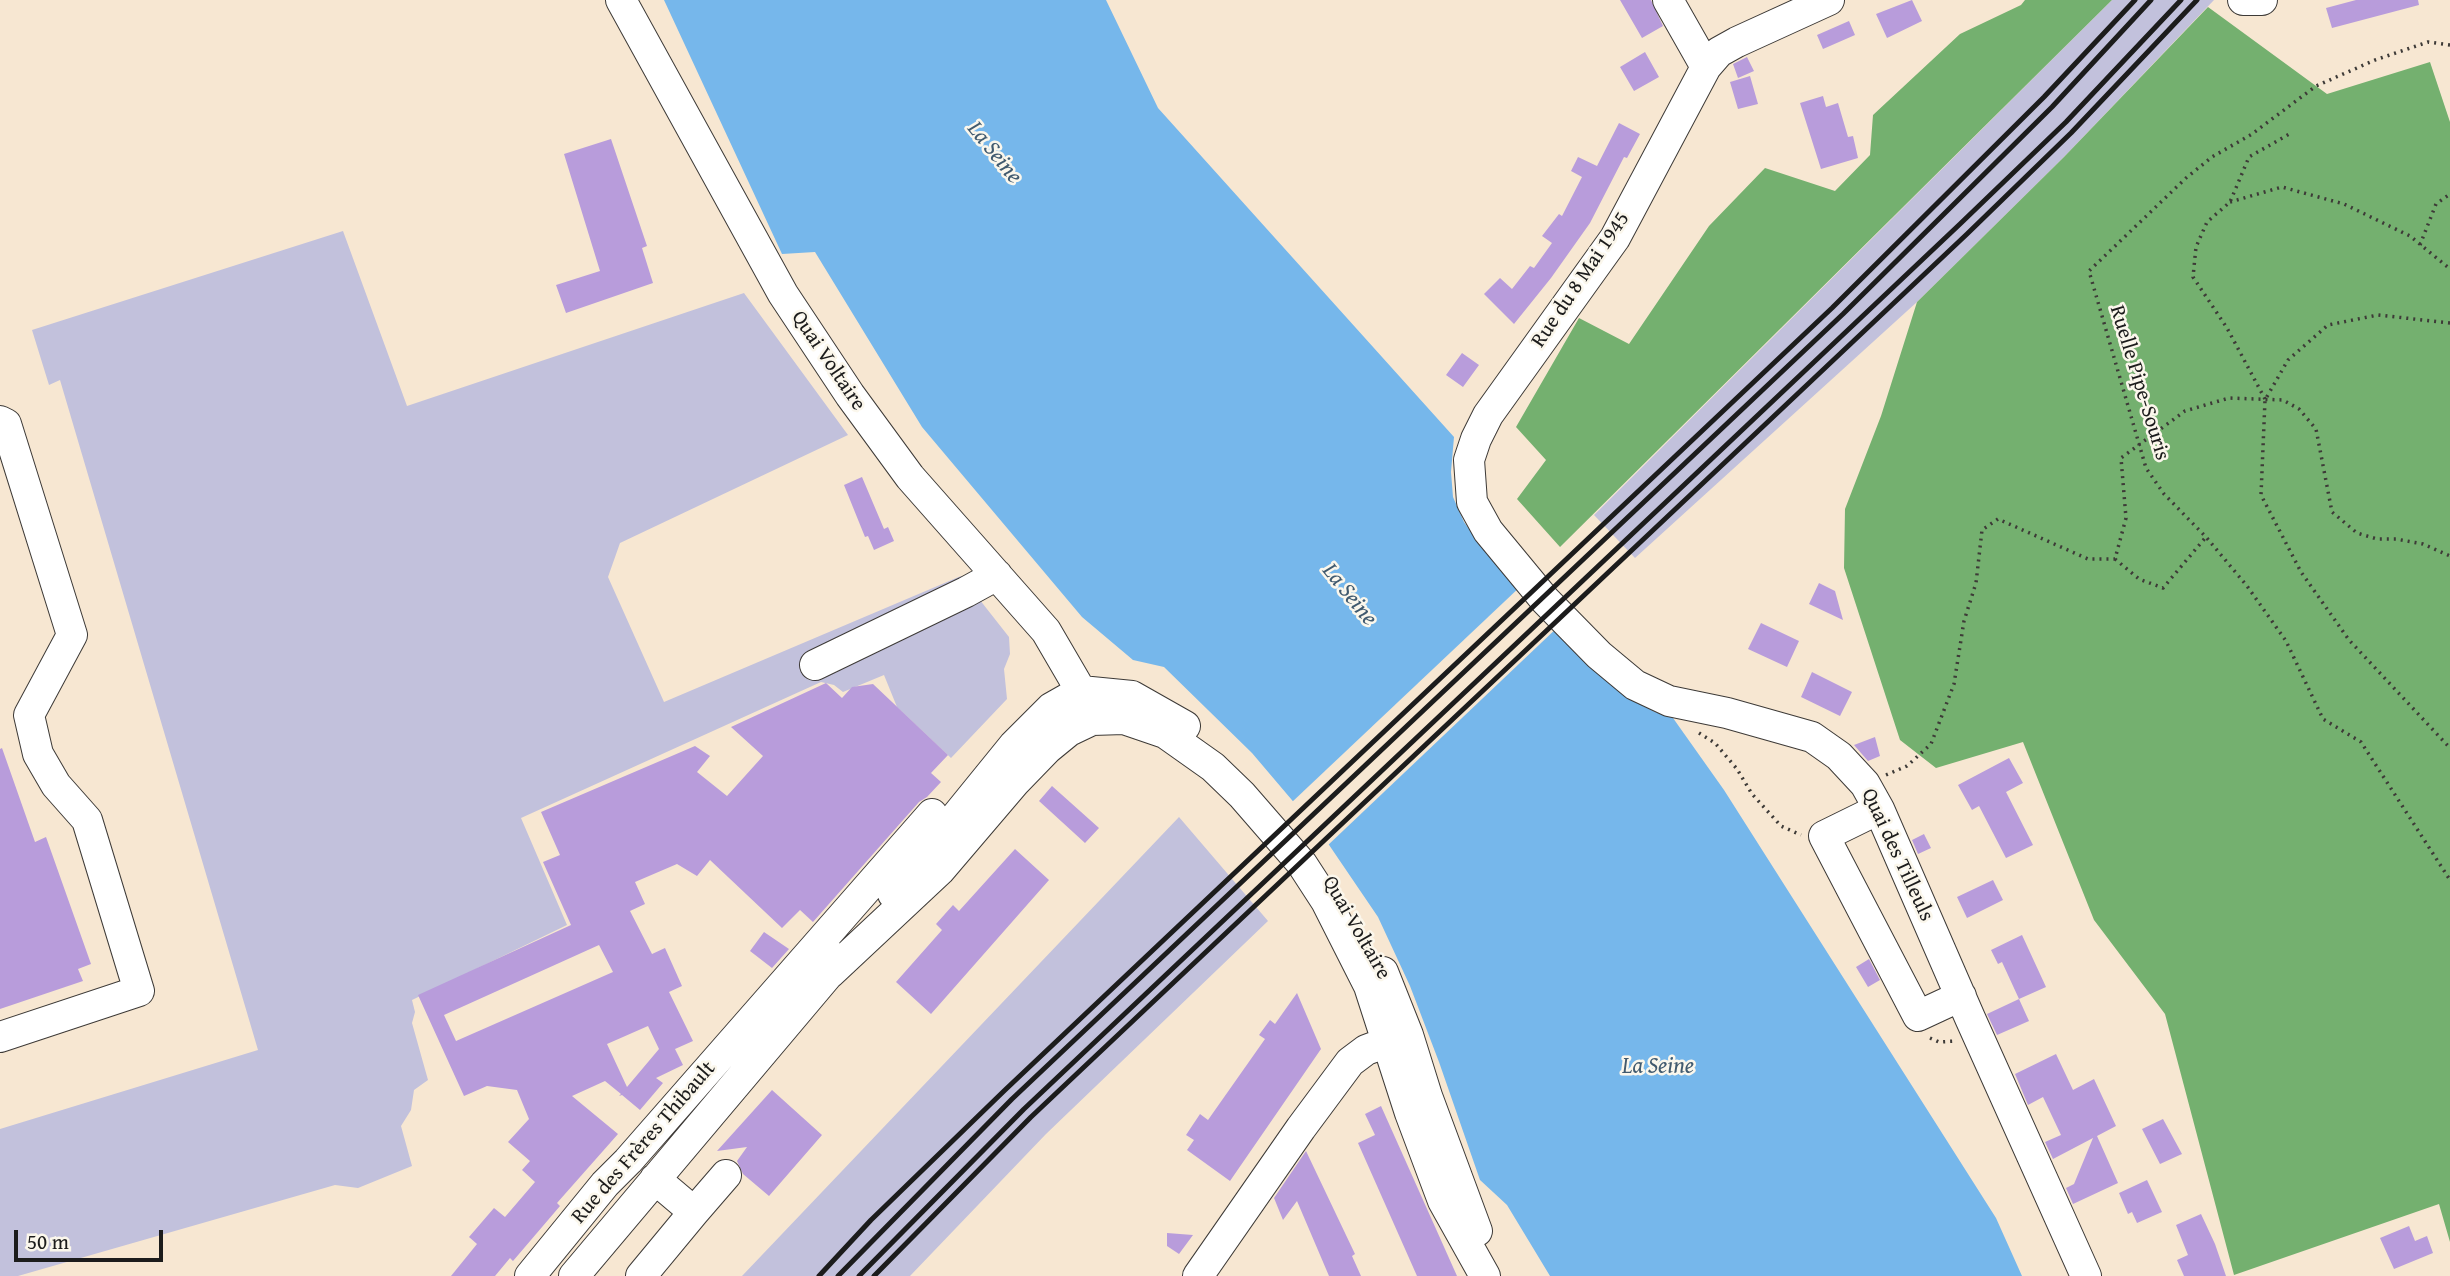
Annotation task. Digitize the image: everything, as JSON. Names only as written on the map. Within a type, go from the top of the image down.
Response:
[{"type":"street","name":"Quai Voltaire","points":[[621,0],[783,293],[850,395],[910,477],[1046,631],[1081,691],[1092,720],[1124,719],[1165,733],[1213,767],[1269,824],[1302,864],[1326,901],[1427,1096],[1477,1231],[1502,1276]]},
{"type":"street","points":[[1668,0],[1706,67],[1719,52],[1737,42],[1829,0]]},
{"type":"street","points":[[2244,0],[2262,0]]},
{"type":"street","name":"Rue du 8 Mai 1945","points":[[1488,415],[1615,238],[1706,67]]},
{"type":"street","name":"Quai des Tilleuls","points":[[1488,415],[1469,460],[1472,502],[1488,531],[1504,551],[1545,600],[1599,655],[1635,685],[1669,701],[1727,713],[1812,737],[1839,756],[1872,796],[2086,1276]]},
{"type":"street","points":[[0,421],[6,424],[72,635],[29,715],[38,754],[55,785],[87,820],[139,991],[0,1037]]},
{"type":"street","points":[[815,665],[997,575]]},
{"type":"street","name":"Quai Voltaire","points":[[1081,691],[1132,696],[1190,729],[1231,763],[1278,811],[1334,883],[1375,954],[1397,1038],[1410,1113],[1443,1201],[1485,1276]]},
{"type":"street","name":"Rue des Frères Thibault","points":[[993,790],[1014,745],[1051,708],[1081,691]]},
{"type":"street","name":"Rue des Frères Thibault","points":[[530,1276],[605,1184],[770,1021],[830,973],[993,790],[1069,731],[1092,720]]},
{"type":"street","name":"Rue des Frères Thibault","points":[[574,1276],[655,1179],[770,1021],[968,771],[993,790]]},
{"type":"street","points":[[1872,796],[1824,836],[1918,1016],[1961,996]]},
{"type":"street","points":[[1198,1276],[1350,1062],[1366,1049],[1397,1038]]},
{"type":"street","points":[[641,1276],[726,1175]]},
{"type":"street","points":[[655,1179],[694,1212]]},
{"type":"street","points":[[605,1184],[632,1206]]},
{"type":"path","name":"Ruelle Pipe-Souris","points":[[2450,45],[2428,43],[2375,60],[2316,86],[2252,134],[2212,158],[2186,178],[2089,271],[2146,468],[2164,494],[2248,586],[2286,641],[2323,719],[2361,742],[2450,880]]},
{"type":"path","points":[[2230,202],[2249,157],[2291,133]]},
{"type":"path","points":[[2265,400],[2227,328],[2193,277],[2196,247],[2207,222],[2230,202],[2282,187],[2344,204],[2410,236],[2450,269]]},
{"type":"path","points":[[2420,245],[2436,204],[2450,194]]},
{"type":"path","points":[[2450,323],[2378,314],[2328,325],[2288,360],[2265,400],[2261,495],[2301,572],[2349,640],[2450,748]]},
{"type":"path","points":[[2115,559],[2126,518],[2121,458],[2185,411],[2229,397],[2283,400],[2299,409],[2316,429],[2332,512],[2357,533],[2376,539],[2396,539],[2423,544],[2450,556]]},
{"type":"path","points":[[1872,796],[1931,744],[1954,684],[1964,621],[1976,583],[1982,530],[1998,519],[2088,559],[2115,559],[2139,579],[2163,588],[2206,537]]},
{"type":"path","points":[[1697,732],[1715,743],[1737,769],[1752,794],[1781,826],[1804,836],[1824,836]]},
{"type":"shaded area","points":[[2112,0],[2214,0],[2064,157],[1917,302],[1635,558],[1594,515]]},
{"type":"shaded area","points":[[343,231],[407,406],[744,293],[848,435],[620,543],[608,577],[664,702],[961,576],[1009,637],[1010,654],[1004,669],[1007,699],[951,758],[897,707],[884,675],[843,692],[834,685],[821,682],[521,818],[567,925],[412,1000],[415,1012],[412,1023],[428,1080],[414,1090],[411,1110],[401,1126],[412,1166],[358,1188],[335,1185],[18,1276],[0,1276],[0,1129],[258,1050],[60,380],[49,385],[32,330]]},
{"type":"shaded area","points":[[1179,817],[1268,921],[1046,1134],[910,1276],[742,1276]]},
{"type":"green space","points":[[2025,0],[2112,0],[1560,547],[1517,499],[1546,460],[1516,427],[1579,318],[1629,344],[1709,226],[1765,168],[1835,191],[1870,155],[1873,115],[1960,34],[2021,5]]},
{"type":"green space","points":[[2208,7],[2327,94],[2430,62],[2450,122],[2450,1242],[2439,1204],[2234,1275],[2165,1014],[2094,920],[2023,742],[1936,768],[1900,740],[1844,568],[1845,509],[1881,416],[1917,302],[2064,157]]},
{"type":"water","name":"La Seine","points":[[664,0],[1106,0],[1158,108],[1454,437],[1451,472],[1453,497],[1464,522],[1482,547],[1612,685],[1634,701],[1673,718],[1724,790],[1996,1218],[2022,1276],[1550,1276],[1507,1205],[1480,1180],[1410,986],[1378,917],[1325,839],[1252,753],[1164,667],[1133,660],[1082,617],[922,427],[815,252],[782,254]]},
{"type":"pier","points":[[1522,585],[1560,625],[1326,847],[1291,803]]},
{"type":"building","points":[[1620,0],[1651,0],[1663,26],[1642,38]]},
{"type":"building","points":[[1912,0],[1922,21],[1887,38],[1876,14]]},
{"type":"building","points":[[2356,0],[2418,0],[2419,5],[2332,28],[2326,8]]},
{"type":"building","points":[[1849,21],[1855,35],[1823,49],[1817,35]]},
{"type":"building","points":[[1645,52],[1659,77],[1634,91],[1620,67]]},
{"type":"building","points":[[1747,57],[1754,71],[1738,78],[1733,64]]},
{"type":"building","points":[[1750,76],[1758,104],[1738,109],[1730,82]]},
{"type":"building","points":[[1823,96],[1826,107],[1838,103],[1848,137],[1853,136],[1858,158],[1821,169],[1800,103]]},
{"type":"building","points":[[1619,123],[1640,134],[1627,158],[1624,157],[1590,223],[1514,324],[1484,294],[1500,278],[1512,289],[1530,266],[1534,268],[1552,243],[1542,236],[1559,214],[1562,216],[1582,177],[1571,171],[1578,157],[1597,166]]},
{"type":"building","points":[[611,139],[647,246],[642,248],[653,283],[566,313],[556,285],[600,271],[564,154]]},
{"type":"building","points":[[1462,353],[1479,365],[1463,387],[1446,375]]},
{"type":"building","points":[[862,477],[884,529],[888,527],[894,541],[874,550],[868,536],[865,537],[844,485]]},
{"type":"building","points":[[1819,583],[1835,591],[1843,620],[1809,604]]},
{"type":"building","points":[[1761,623],[1799,641],[1787,667],[1748,649]]},
{"type":"building","points":[[1812,672],[1852,692],[1840,716],[1801,697]]},
{"type":"building","points":[[826,683],[842,698],[852,687],[873,684],[948,755],[931,773],[941,782],[919,802],[813,922],[800,910],[782,928],[710,860],[697,876],[677,864],[635,882],[645,904],[630,911],[652,954],[665,948],[682,986],[669,992],[693,1041],[675,1049],[683,1065],[656,1078],[663,1083],[640,1110],[622,1095],[619,1096],[621,1094],[605,1081],[572,1096],[618,1134],[557,1203],[560,1206],[513,1261],[510,1258],[495,1276],[451,1276],[477,1244],[469,1237],[494,1208],[505,1217],[535,1182],[522,1170],[530,1161],[508,1142],[529,1119],[517,1090],[487,1086],[464,1096],[418,995],[571,925],[543,862],[560,855],[541,812],[695,746],[710,756],[697,772],[727,796],[763,756],[731,727]],"holes":[[[599,945],[613,972],[456,1041],[444,1015]],[[648,1026],[659,1049],[627,1087],[607,1044]]]},
{"type":"building","points":[[1875,737],[1880,756],[1868,761],[1854,745]]},
{"type":"building","points":[[2,748],[35,842],[46,837],[91,964],[78,969],[83,981],[0,1009],[0,749]]},
{"type":"building","points":[[2009,758],[2023,783],[2006,792],[2033,845],[2006,858],[1979,806],[1972,810],[1958,785]]},
{"type":"building","points":[[1052,786],[1099,828],[1085,843],[1039,801]]},
{"type":"building","points":[[1924,834],[1931,848],[1918,854],[1912,840]]},
{"type":"building","points":[[1015,849],[1049,880],[931,1014],[896,982],[942,930],[936,924],[953,905],[959,911]]},
{"type":"building","points":[[1993,880],[2003,900],[1967,918],[1957,897]]},
{"type":"building","points":[[764,932],[789,949],[772,968],[750,951]]},
{"type":"building","points":[[2022,935],[2046,987],[2019,999],[2002,962],[1998,964],[1991,950]]},
{"type":"building","points":[[1869,959],[1880,980],[1868,987],[1856,967]]},
{"type":"building","points":[[1297,993],[1321,1049],[1230,1181],[1187,1150],[1194,1140],[1186,1135],[1200,1114],[1208,1120],[1265,1039],[1259,1035],[1270,1020],[1275,1024]]},
{"type":"building","points":[[2019,999],[2029,1021],[1997,1035],[1987,1014]]},
{"type":"building","points":[[2056,1054],[2073,1090],[2094,1079],[2116,1126],[2097,1136],[2118,1183],[2073,1204],[2066,1188],[2074,1184],[2093,1138],[2053,1159],[2045,1142],[2061,1135],[2043,1097],[2028,1105],[2015,1074]]},
{"type":"building","points":[[772,1090],[822,1135],[769,1196],[743,1174],[737,1161],[747,1147],[717,1151]]},
{"type":"building","points":[[1381,1106],[1457,1276],[1417,1276],[1358,1143],[1375,1135],[1365,1114]]},
{"type":"building","points":[[2163,1119],[2182,1154],[2160,1164],[2142,1129]]},
{"type":"building","points":[[1306,1151],[1355,1254],[1352,1256],[1361,1276],[1329,1276],[1297,1201],[1283,1220],[1274,1198]]},
{"type":"building","points":[[2147,1180],[2162,1212],[2137,1223],[2132,1212],[2128,1214],[2119,1193]]},
{"type":"building","points":[[2201,1214],[2226,1276],[2184,1276],[2177,1260],[2188,1255],[2176,1225]]},
{"type":"building","points":[[2409,1226],[2415,1241],[2427,1236],[2433,1253],[2394,1269],[2380,1238]]},
{"type":"building","points":[[1167,1233],[1193,1235],[1179,1254],[1167,1246]]},
{"type":"railway","points":[[819,1276],[871,1220],[1005,1090],[1832,308],[2044,97],[2135,0]]},
{"type":"railway","points":[[838,1276],[1012,1099],[1843,314],[2052,107],[2151,0]]},
{"type":"railway","points":[[859,1276],[1024,1109],[2066,122],[2181,0]]},
{"type":"railway","points":[[874,1276],[1031,1117],[1967,234],[2071,133],[2197,0]]}]
